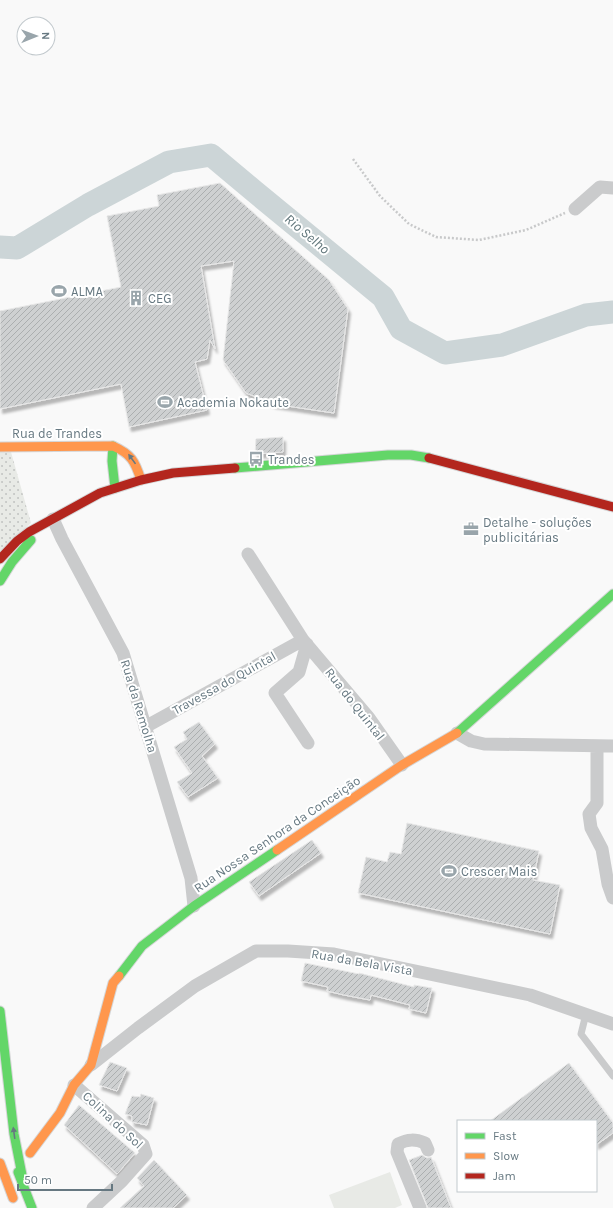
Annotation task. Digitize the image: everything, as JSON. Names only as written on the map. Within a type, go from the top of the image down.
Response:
[{"type":"main road","name":"Rua de Trandes","points":[[0,447],[114,446],[127,452],[136,464],[141,480]]},
{"type":"main road","name":"Rua de Trandes","points":[[114,446],[112,466],[116,488]]},
{"type":"main road","points":[[0,559],[17,541],[30,532],[100,493],[141,480],[173,473],[274,464],[388,455],[411,455],[435,459],[613,507]]},
{"type":"main road","points":[[0,571],[12,556],[54,519]]},
{"type":"main road","points":[[0,581],[12,562],[31,540]]},
{"type":"main road","name":"Rua Nossa Senhora da Conceição","points":[[30,1154],[60,1112],[74,1085],[91,1065],[113,983],[142,946],[194,906],[402,765],[457,733],[613,594]]},
{"type":"main road","points":[[0,1011],[14,1134],[24,1185]]},
{"type":"main road","points":[[6,1145],[24,1185],[32,1208]]},
{"type":"main road","points":[[0,1163],[17,1208]]},
{"type":"main road","points":[[0,1178],[11,1191]]},
{"type":"street","points":[[575,209],[600,187],[613,188]]},
{"type":"street","name":"Rua da Remolha","points":[[54,519],[62,539],[123,653],[191,878],[194,906]]},
{"type":"street","name":"Rua do Quintal","points":[[248,554],[305,642],[369,718],[402,765]]},
{"type":"street","points":[[305,642],[299,672],[275,693],[308,743]]},
{"type":"street","name":"Travessa do Quintal","points":[[145,727],[305,642]]},
{"type":"street","points":[[457,733],[471,741],[484,744],[613,746]]},
{"type":"street","points":[[597,746],[597,803],[589,814],[591,828],[602,849],[608,884],[613,898]]},
{"type":"street","name":"Rua da Bela Vista","points":[[91,1065],[138,1028],[196,986],[256,951],[288,951],[334,954],[530,995],[613,1024]]},
{"type":"street","name":"Colina do Sol","points":[[74,1085],[143,1145],[146,1154],[122,1181],[93,1208]]},
{"type":"street","points":[[420,1208],[397,1152],[398,1144],[406,1140],[417,1139],[425,1142],[428,1150]]},
{"type":"lane","points":[[586,1014],[581,1034],[613,1076]]},
{"type":"path","points":[[353,159],[380,196],[409,224],[436,237],[479,240],[526,230],[575,209]]},
{"type":"shaded area","points":[[0,452],[11,452],[31,523],[0,551]]},
{"type":"shaded area","points":[[390,1172],[402,1205],[395,1208],[334,1208],[329,1195]]},
{"type":"building","name":"CEG","points":[[220,183],[329,280],[348,309],[334,413],[274,404],[246,393],[223,360],[234,261],[201,266],[215,349],[210,340],[207,359],[195,362],[207,410],[129,427],[121,384],[0,409],[0,311],[121,287],[107,216],[159,206],[157,195]]},
{"type":"building","points":[[283,437],[283,452],[255,454],[256,439]]},
{"type":"building","points":[[199,722],[215,744],[202,756],[218,778],[188,797],[177,782],[192,773],[174,747],[187,739],[183,732]]},
{"type":"building","name":"Crescer Mais","points":[[407,823],[539,851],[533,880],[560,885],[550,934],[358,893],[366,857],[387,862],[390,852],[401,854]]},
{"type":"building","points":[[312,840],[321,853],[259,896],[249,882]]},
{"type":"building","points":[[305,963],[359,973],[414,987],[414,985],[432,988],[426,1013],[409,1009],[410,1005],[371,995],[370,1000],[344,995],[327,991],[328,987],[301,981]]},
{"type":"building","points":[[110,1062],[127,1068],[117,1091],[99,1085]]},
{"type":"building","points":[[569,1063],[613,1123],[613,1133],[597,1144],[597,1120],[491,1120]]},
{"type":"building","points":[[141,1094],[154,1098],[147,1125],[132,1122],[132,1116],[125,1114],[132,1096],[140,1097]]},
{"type":"building","points":[[79,1105],[135,1153],[117,1174],[64,1125]]},
{"type":"building","points":[[422,1155],[427,1158],[431,1157],[451,1208],[428,1208],[409,1160]]},
{"type":"building","points":[[154,1160],[187,1195],[173,1208],[120,1208],[144,1186],[137,1178]]},
{"type":"waterway","name":"Rio Selho","points":[[0,247],[17,248],[88,205],[169,162],[211,155],[383,297],[401,329],[445,353],[502,345],[586,315],[613,312]]},
{"type":"traffic: fast","points":[[113,446],[112,461],[115,488]]},
{"type":"traffic: fast","points":[[235,468],[388,455],[411,455],[429,458]]},
{"type":"traffic: fast","points":[[0,581],[12,562],[31,540]]},
{"type":"traffic: fast","points":[[457,733],[613,594]]},
{"type":"traffic: fast","points":[[119,976],[142,946],[194,906],[277,850]]},
{"type":"traffic: fast","points":[[0,1011],[14,1134],[24,1185]]},
{"type":"traffic: fast","points":[[18,1172],[32,1208]]},
{"type":"traffic: slow","points":[[0,447],[113,446],[124,452],[132,459],[141,480]]},
{"type":"traffic: slow","points":[[277,850],[402,765],[457,733]]},
{"type":"traffic: slow","points":[[30,1153],[60,1113],[74,1085],[91,1065],[113,983],[119,976]]},
{"type":"traffic: slow","points":[[0,1163],[13,1198]]},
{"type":"traffic: jam","points":[[429,458],[613,507]]},
{"type":"traffic: jam","points":[[0,559],[17,541],[29,532],[100,493],[141,480],[173,473],[235,468]]},
{"type":"place","name":"ALMA","points":[[59,291]]},
{"type":"place","name":"CEG","points":[[136,298]]},
{"type":"place","name":"Academia Nokaute","points":[[165,402]]},
{"type":"place","name":"Trandes","points":[[256,459]]},
{"type":"place","name":"Detalhe - soluções publicitárias","points":[[471,529]]},
{"type":"place","name":"Crescer Mais","points":[[449,871]]}]
